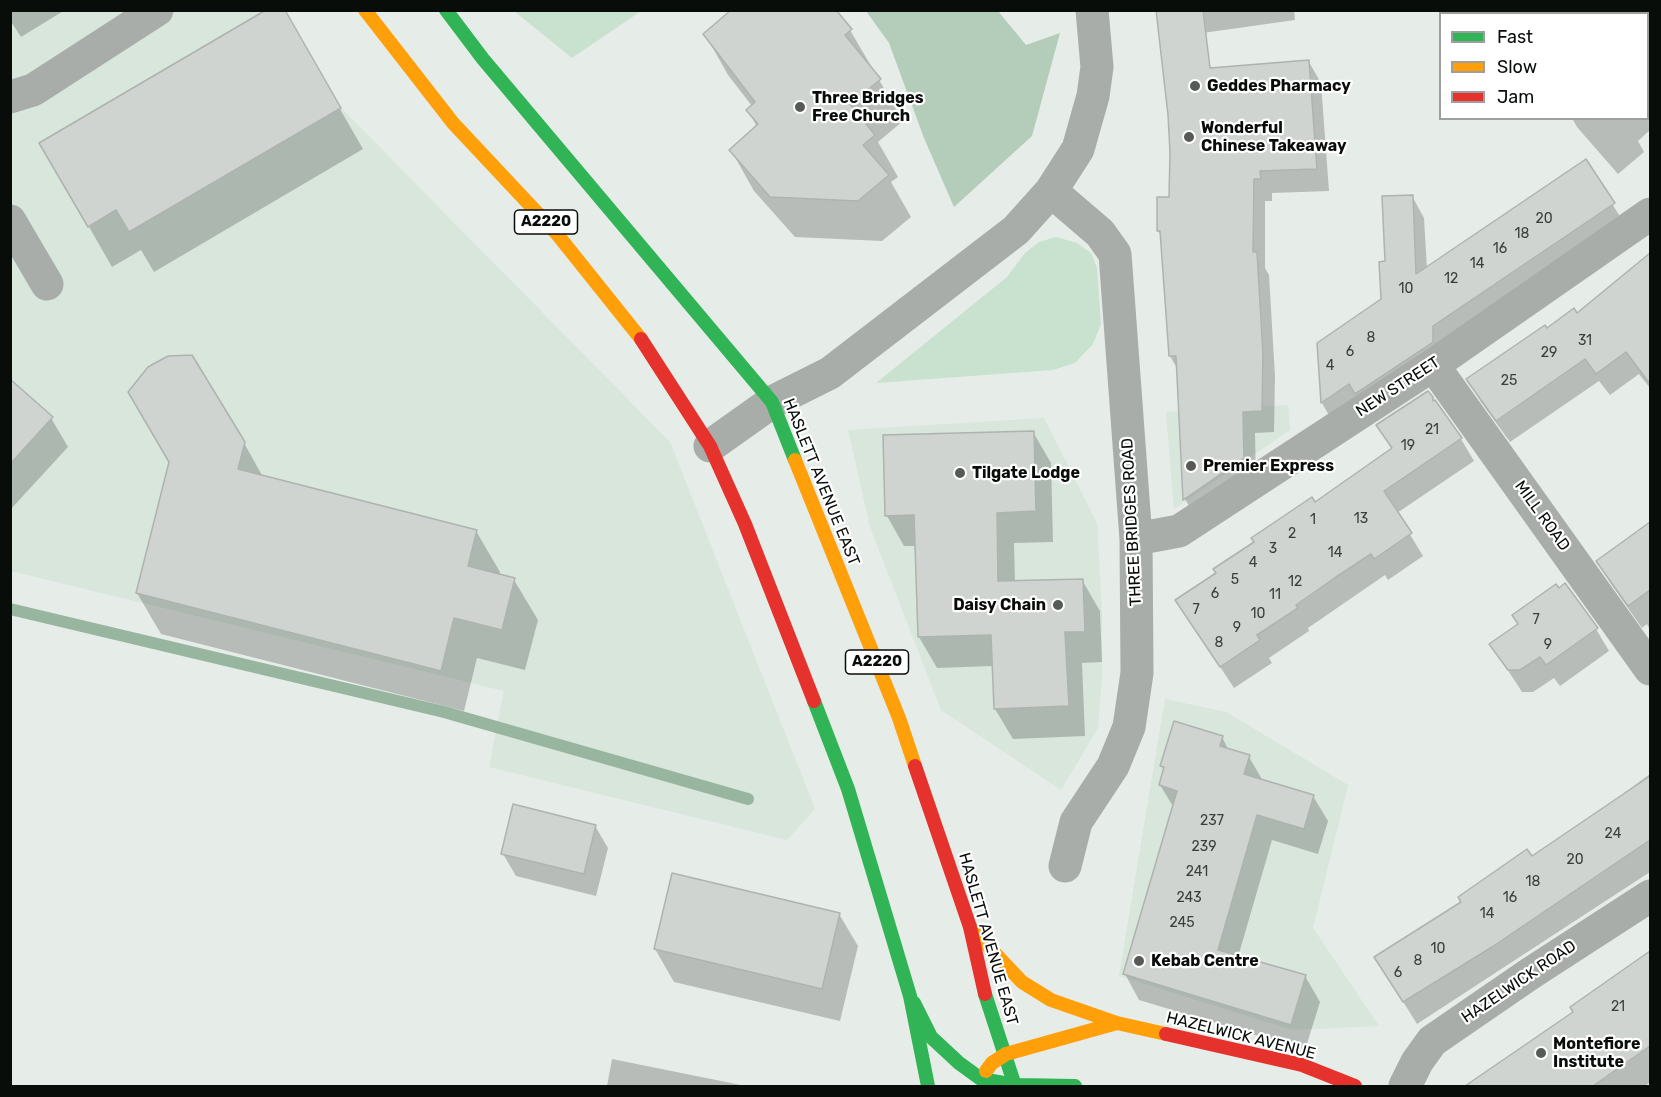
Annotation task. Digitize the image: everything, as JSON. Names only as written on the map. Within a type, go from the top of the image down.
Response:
[{"type":"main road","name":"A2220","points":[[365,10],[453,123],[557,234],[646,345],[710,446],[745,524],[848,789],[910,996],[928,1086]]},
{"type":"main road","name":"HASLETT AVENUE EAST","points":[[446,10],[491,68],[772,402],[899,718],[970,927],[988,1005],[1015,1086]]},
{"type":"main road","name":"HAZELWICK AVENUE","points":[[970,927],[1022,982],[1051,1000],[1117,1023],[1302,1065],[1355,1086]]},
{"type":"main road","points":[[910,996],[931,1038],[980,1082],[1015,1086],[1075,1086]]},
{"type":"main road","name":"HAZELWICK AVENUE","points":[[1006,1054],[1117,1023]]},
{"type":"main road","points":[[980,1082],[992,1063],[1006,1054]]},
{"type":"street","points":[[10,97],[33,90],[157,10]]},
{"type":"street","points":[[710,446],[772,402],[830,373],[1016,230],[1051,191],[1078,149],[1093,96],[1097,67],[1092,10]]},
{"type":"street","name":"THREE BRIDGES ROAD","points":[[1051,191],[1100,233],[1115,254],[1136,539],[1137,673],[1129,727],[1113,766],[1076,822],[1065,866]]},
{"type":"street","name":"NEW STREET","points":[[1136,539],[1179,531],[1433,365],[1650,214]]},
{"type":"street","points":[[10,221],[47,284]]},
{"type":"street","name":"MILL ROAD","points":[[1433,365],[1650,669]]},
{"type":"street","name":"HAZELWICK ROAD","points":[[1405,1086],[1417,1062],[1432,1041],[1650,896]]},
{"type":"shaded area","points":[[11,11],[284,11],[344,111],[670,442],[815,809],[787,840],[489,767],[504,691],[11,571]]},
{"type":"shaded area","points":[[1288,405],[1290,430],[1174,509],[1166,412]]},
{"type":"shaded area","points":[[1044,418],[1097,523],[1102,613],[1102,675],[1098,728],[1061,790],[941,710],[870,527],[848,430]]},
{"type":"shaded area","points":[[1165,699],[1226,712],[1348,785],[1313,928],[1379,1026],[1292,1030],[1119,976]]},
{"type":"green space","points":[[514,11],[641,11],[572,58]]},
{"type":"green space","points":[[866,11],[998,11],[1026,45],[1060,33],[1032,136],[954,207],[924,138],[889,43]]},
{"type":"green space","points":[[1056,237],[1077,243],[1091,253],[1097,268],[1101,324],[1093,344],[1075,363],[1053,370],[876,383],[1007,277],[1025,253],[1039,242]]},
{"type":"building","points":[[266,10],[285,10],[341,108],[129,232],[116,210],[88,227],[39,143]]},
{"type":"building","name":"Three Bridges Free Church","points":[[731,10],[836,10],[852,29],[845,35],[881,79],[850,104],[875,135],[863,145],[889,175],[858,201],[770,197],[729,150],[758,124],[746,110],[755,102],[703,34]]},
{"type":"building","points":[[1156,10],[1203,10],[1210,68],[1309,60],[1317,169],[1260,171],[1261,179],[1254,179],[1253,252],[1257,252],[1263,353],[1262,411],[1243,412],[1244,458],[1183,500],[1176,356],[1169,356],[1160,231],[1157,231],[1157,197],[1169,197],[1170,153]]},
{"type":"building","points":[[1586,159],[1615,203],[1433,326],[1433,342],[1423,349],[1355,394],[1349,384],[1321,403],[1317,343],[1381,299],[1379,262],[1385,261],[1382,196],[1413,195],[1416,274]]},
{"type":"building","points":[[1650,253],[1650,384],[1626,352],[1596,374],[1585,359],[1496,421],[1466,379],[1545,325],[1547,328],[1574,308],[1577,313]]},
{"type":"building","points":[[192,355],[245,442],[238,469],[477,530],[468,566],[515,578],[502,630],[454,618],[441,671],[136,593],[169,462],[128,392],[148,367],[168,356]]},
{"type":"building","points":[[10,379],[53,417],[10,464]]},
{"type":"building","points":[[1428,391],[1433,401],[1435,400],[1462,438],[1384,491],[1412,533],[1374,559],[1371,554],[1336,577],[1296,605],[1298,608],[1257,635],[1260,640],[1220,667],[1175,600],[1216,573],[1213,569],[1254,542],[1251,538],[1312,497],[1315,502],[1392,448],[1376,425]]},
{"type":"building","points":[[1034,431],[1036,511],[997,513],[998,581],[1083,579],[1085,632],[1065,632],[1069,706],[994,709],[991,635],[918,637],[914,515],[885,516],[883,435]]},
{"type":"building","points":[[1650,522],[1650,590],[1628,606],[1596,561]]},
{"type":"building","points":[[1565,583],[1598,628],[1546,665],[1540,657],[1520,670],[1508,670],[1489,644],[1518,624],[1512,615],[1556,584],[1559,588]]},
{"type":"building","points":[[1174,721],[1223,736],[1220,746],[1250,755],[1244,774],[1314,795],[1304,829],[1257,815],[1218,950],[1306,975],[1291,1025],[1123,974],[1177,791],[1159,785],[1164,767],[1160,766]]},
{"type":"building","points":[[1650,776],[1650,840],[1492,947],[1403,1002],[1374,957],[1461,902],[1458,897],[1527,849],[1532,856]]},
{"type":"building","points":[[513,804],[596,825],[584,874],[501,854]]},
{"type":"building","points":[[672,873],[840,913],[822,989],[654,949]]},
{"type":"building","points":[[1650,951],[1650,1046],[1593,1086],[1465,1086],[1573,1012],[1570,1007]]},
{"type":"waterway","points":[[10,609],[444,712],[748,799]]},
{"type":"traffic: fast","points":[[446,10],[483,59],[772,402],[795,460]]},
{"type":"traffic: fast","points":[[814,701],[848,789],[910,996],[928,1086]]},
{"type":"traffic: fast","points":[[985,994],[1015,1086]]},
{"type":"traffic: fast","points":[[914,1003],[931,1037],[959,1063],[981,1079],[1015,1085],[1075,1086]]},
{"type":"traffic: slow","points":[[365,10],[453,123],[557,234],[641,339]]},
{"type":"traffic: slow","points":[[795,460],[899,718],[915,766]]},
{"type":"traffic: slow","points":[[970,927],[1022,982],[1051,1000],[1117,1023],[1166,1034]]},
{"type":"traffic: slow","points":[[986,1071],[992,1063],[1006,1054],[1117,1023]]},
{"type":"traffic: jam","points":[[641,339],[710,446],[745,524],[814,701]]},
{"type":"traffic: jam","points":[[915,766],[970,927],[985,994]]},
{"type":"traffic: jam","points":[[1166,1034],[1302,1065],[1355,1086]]},
{"type":"place","name":"Geddes Pharmacy","points":[[1195,86]]},
{"type":"place","name":"Three Bridges Free Church","points":[[800,107]]},
{"type":"place","name":"Wonderful Chinese Takeaway","points":[[1189,137]]},
{"type":"place","name":"Premier Express","points":[[1191,466]]},
{"type":"place","name":"Tilgate Lodge","points":[[960,473]]},
{"type":"place","name":"Daisy Chain","points":[[1058,605]]},
{"type":"place","name":"Kebab Centre","points":[[1139,961]]},
{"type":"place","name":"Montefiore Institute","points":[[1541,1053]]}]
